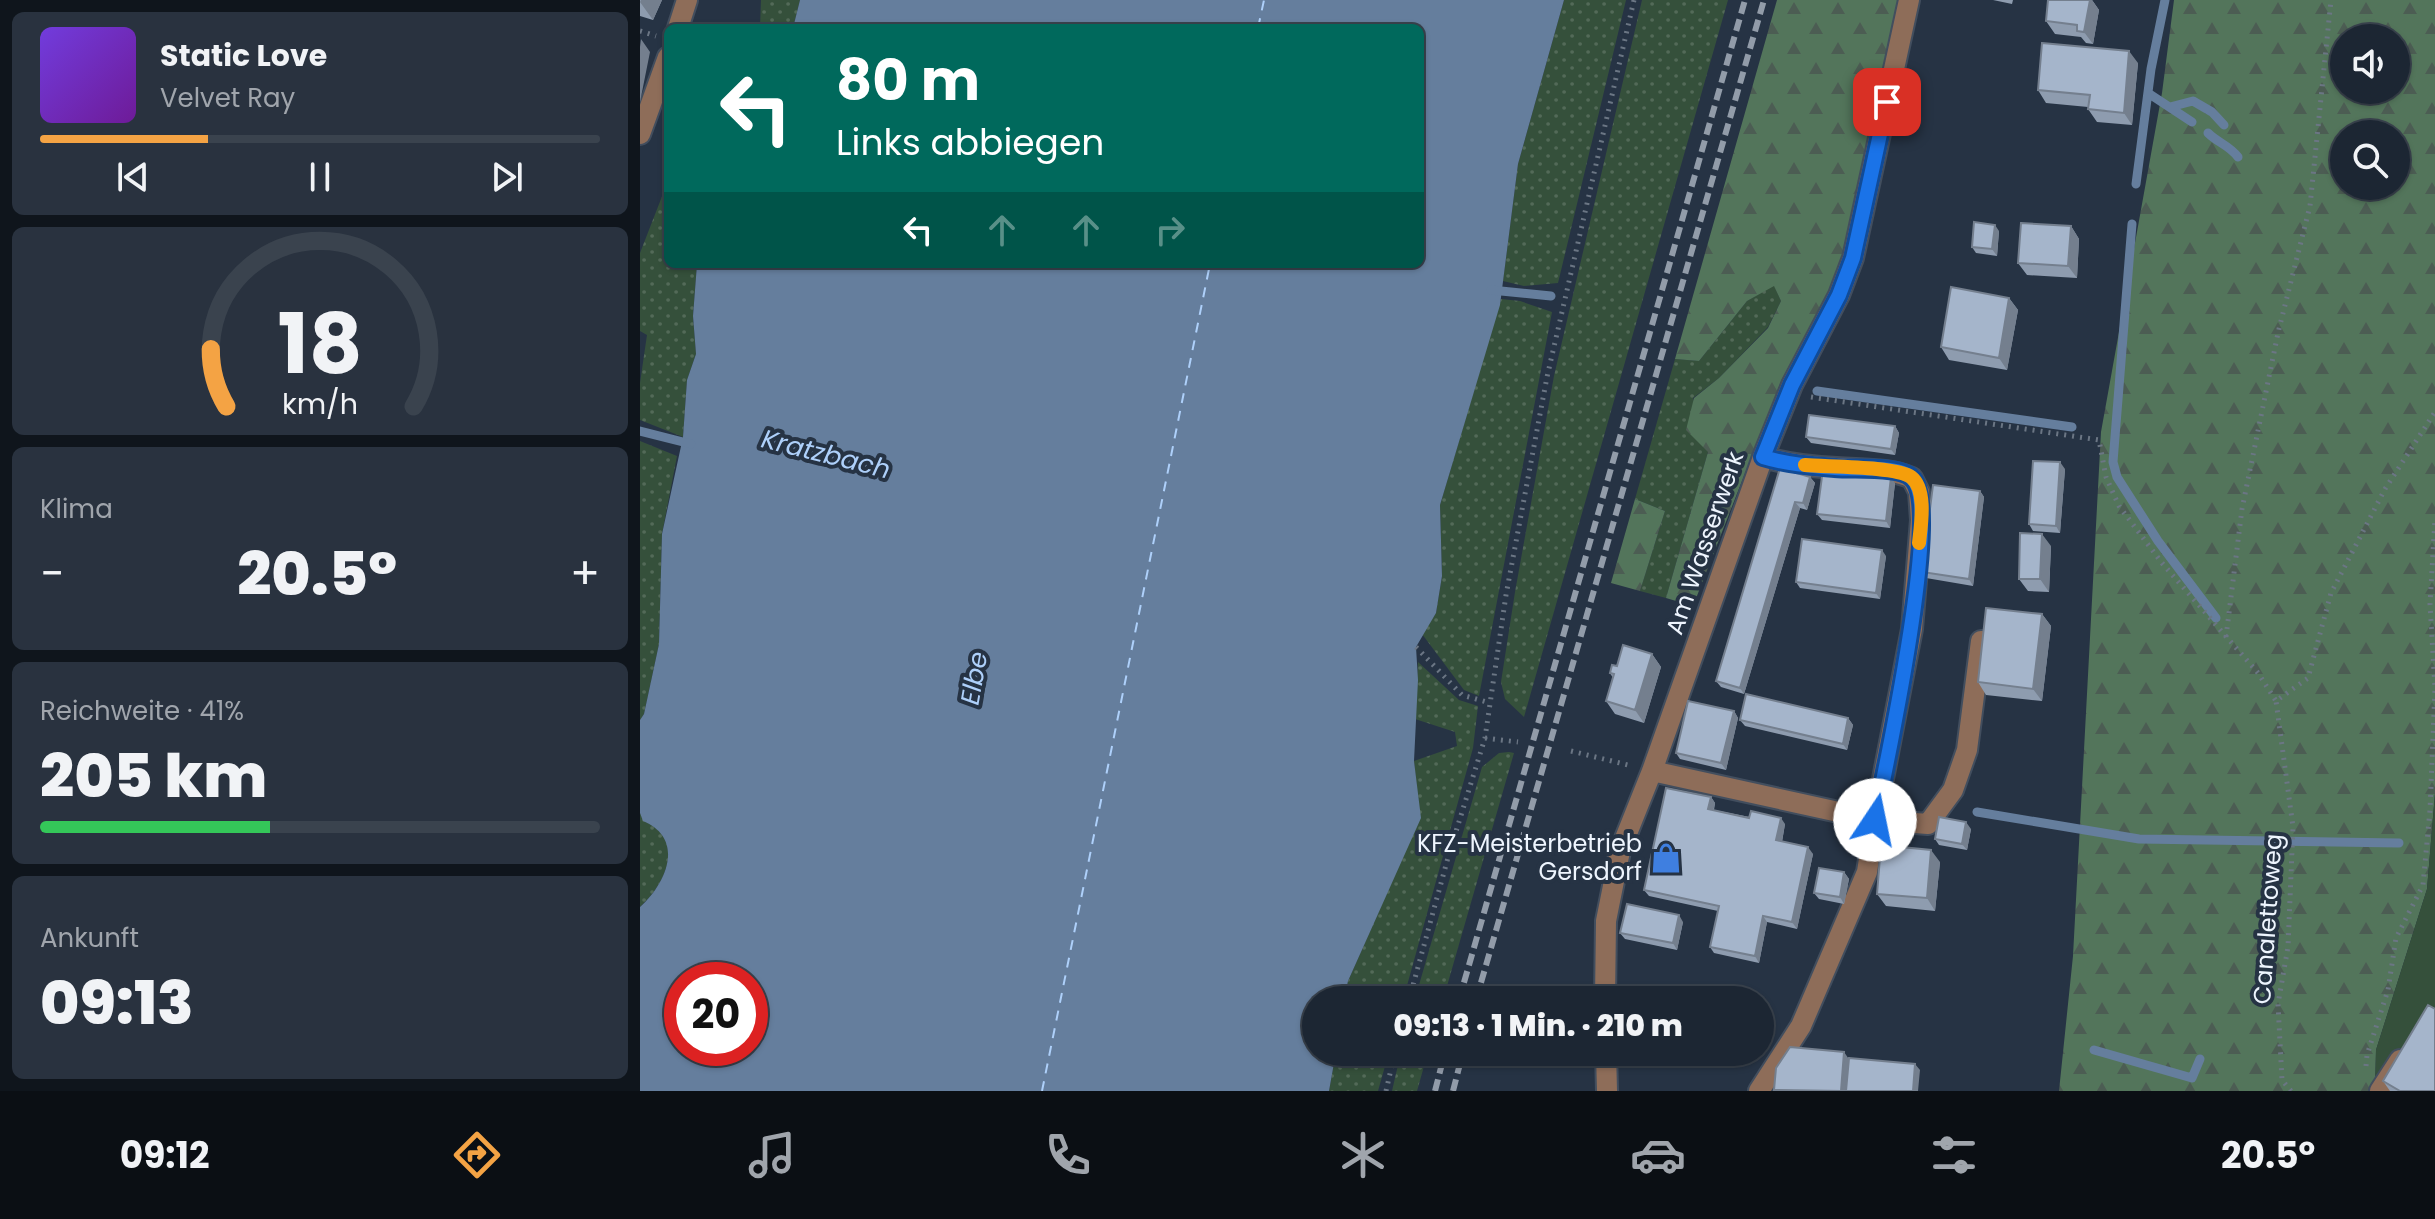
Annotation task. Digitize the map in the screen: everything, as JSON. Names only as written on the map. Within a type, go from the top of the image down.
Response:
[{"type":"street","points":[[679,24],[687,0]]},
{"type":"street","name":"Am Wasserwerk","points":[[1605,986],[1606,921],[1620,851],[1652,771],[1763,457],[1792,385],[1839,295],[1853,258],[1909,0]]},
{"type":"street","points":[[640,134],[664,68]]},
{"type":"street","points":[[1759,1091],[1801,1026],[1867,872],[1912,629],[1921,520],[1919,492],[1912,478],[1895,471],[1835,468],[1763,457]]},
{"type":"street","points":[[1652,771],[1875,820],[1928,824],[1953,790],[1967,750],[1981,641]]},
{"type":"street","points":[[2372,1085],[2411,1043]]},
{"type":"street","points":[[1606,1066],[1607,1091]]},
{"type":"path","points":[[1413,986],[1485,738],[1506,595],[1547,377],[1634,0]]},
{"type":"path","points":[[2226,637],[2242,509],[2278,333],[2310,206],[2331,0]]},
{"type":"path","points":[[640,31],[657,36]]},
{"type":"path","points":[[1792,385],[1813,399],[2099,440],[2106,477],[2119,506],[2162,563],[2258,673],[2276,701],[2308,678],[2331,593],[2385,489],[2435,412]]},
{"type":"path","points":[[2372,1085],[2367,1055],[2388,990],[2396,938],[2423,885],[2434,740],[2435,688],[2430,604],[2435,519]]},
{"type":"path","points":[[1416,647],[1462,695],[1490,703]]},
{"type":"path","name":"Canalettoweg","points":[[2276,701],[2293,827],[2288,947],[2278,1004],[2282,1080],[2291,1091]]},
{"type":"path","points":[[1485,738],[1518,742]]},
{"type":"path","points":[[1571,751],[1652,771]]},
{"type":"path","points":[[1386,1091],[1392,1066]]},
{"type":"green space","points":[[761,0],[800,0],[794,24],[760,24]]},
{"type":"green space","points":[[1564,0],[1626,0],[1558,283],[1524,286],[1503,281],[1518,164]]},
{"type":"green space","points":[[1642,0],[1728,0],[1524,717],[1505,699],[1501,682],[1515,592],[1554,376]]},
{"type":"green space","points":[[1777,0],[1898,0],[1844,253],[1828,295],[1782,379],[1693,606],[1666,598],[1708,452],[1686,430],[1694,398],[1719,378],[1768,328],[1781,301],[1774,286],[1747,301],[1699,361],[1675,359]]},
{"type":"green space","points":[[2174,0],[2435,0],[2435,793],[2427,889],[2376,1050],[2375,1091],[2059,1091],[2073,956],[2101,432],[2162,93]]},
{"type":"green space","points":[[664,191],[664,268],[697,268],[693,316],[696,354],[687,380],[683,437],[640,420],[640,383],[647,335],[640,331],[640,253]]},
{"type":"green space","points":[[1774,285],[1781,301],[1768,327],[1719,378],[1693,398],[1708,452],[1666,598],[1640,591],[1665,511],[1635,499],[1675,359],[1699,361],[1747,301]]},
{"type":"green space","points":[[1501,299],[1520,301],[1552,312],[1479,696],[1464,690],[1422,634],[1436,613],[1442,576],[1440,505]]},
{"type":"green space","points":[[640,441],[677,456],[662,534],[659,644],[644,714],[640,720]]},
{"type":"green space","points":[[1635,499],[1665,511],[1640,591],[1611,583]]},
{"type":"green space","points":[[1418,662],[1459,700],[1478,706],[1473,748],[1407,986],[1347,986],[1420,818],[1414,761],[1457,746],[1455,732],[1415,719]]},
{"type":"green space","points":[[1499,753],[1514,753],[1447,986],[1419,986],[1482,767]]},
{"type":"green space","points":[[2435,793],[2435,1091],[2375,1091],[2376,1050],[2427,889]]},
{"type":"green space","points":[[640,813],[644,821],[665,839],[668,862],[658,886],[640,907]]},
{"type":"green space","points":[[1333,1066],[1385,1066],[1378,1091],[1329,1091]]},
{"type":"green space","points":[[1398,1066],[1424,1066],[1417,1091],[1392,1091]]},
{"type":"water","name":"Elbe","points":[[800,0],[1564,0],[1518,164],[1500,305],[1440,505],[1442,576],[1436,613],[1416,647],[1418,680],[1414,761],[1421,818],[1347,986],[1302,986],[1302,1066],[1333,1066],[1329,1091],[640,1091],[640,907],[664,874],[668,850],[664,839],[643,821],[640,813],[640,720],[644,714],[659,644],[662,534],[683,437],[687,380],[696,354],[693,316],[697,268],[1424,268],[1424,24],[794,24]]},
{"type":"building","points":[[2048,0],[2090,0],[2084,32],[2077,31],[2077,25],[2046,21]]},
{"type":"building","points":[[2042,43],[2129,51],[2124,113],[2088,109],[2090,95],[2038,90]]},
{"type":"building","points":[[1974,222],[1995,225],[1992,249],[1972,247]]},
{"type":"building","points":[[2021,223],[2071,226],[2068,266],[2018,263]]},
{"type":"building","points":[[1951,287],[2009,298],[1999,358],[1941,347]]},
{"type":"building","points":[[1809,415],[1895,426],[1891,449],[1806,437]]},
{"type":"building","points":[[2033,461],[2060,462],[2056,526],[2029,524]]},
{"type":"building","points":[[1780,468],[1810,477],[1803,503],[1795,502],[1740,688],[1716,681]]},
{"type":"building","points":[[1823,469],[1891,477],[1886,521],[1817,514]]},
{"type":"building","points":[[1933,485],[1980,491],[1969,579],[1922,572]]},
{"type":"building","points":[[2020,533],[2042,534],[2040,579],[2019,579]]},
{"type":"building","points":[[1802,539],[1882,550],[1876,593],[1796,582]]},
{"type":"building","points":[[1986,608],[2042,614],[2033,689],[1978,682]]},
{"type":"building","points":[[1623,645],[1652,654],[1635,710],[1606,701],[1614,674],[1610,673],[1612,665],[1617,666]]},
{"type":"building","points":[[1746,694],[1848,718],[1843,744],[1740,720]]},
{"type":"building","points":[[1688,701],[1734,711],[1721,763],[1676,753]]},
{"type":"building","points":[[1666,788],[1711,797],[1708,809],[1749,818],[1751,811],[1781,818],[1776,840],[1808,847],[1792,922],[1763,916],[1755,956],[1710,947],[1719,906],[1644,890]]},
{"type":"building","points":[[1939,817],[1966,822],[1962,844],[1935,839]]},
{"type":"building","points":[[1881,845],[1931,850],[1927,898],[1877,894]]},
{"type":"building","points":[[1819,868],[1844,872],[1840,897],[1814,893]]},
{"type":"building","points":[[1627,904],[1679,915],[1673,943],[1620,933]]},
{"type":"building","points":[[2428,1005],[2435,1009],[2435,1091],[2400,1091],[2383,1081]]},
{"type":"building","points":[[1790,1047],[1844,1052],[1841,1091],[1774,1090],[1776,1068]]},
{"type":"building","points":[[1849,1058],[1915,1064],[1913,1091],[1846,1091]]},
{"type":"waterway","points":[[2136,184],[2151,69],[2165,0]]},
{"type":"waterway","points":[[2148,93],[2192,122]]},
{"type":"waterway","points":[[2170,107],[2193,101],[2212,112],[2224,125]]},
{"type":"waterway","points":[[2208,133],[2238,157]]},
{"type":"waterway","points":[[2132,224],[2113,462],[2117,477],[2158,541],[2216,618]]},
{"type":"waterway","points":[[1491,290],[1551,296]]},
{"type":"waterway","points":[[1817,391],[2072,427]]},
{"type":"waterway","name":"Kratzbach","points":[[640,431],[691,444]]},
{"type":"waterway","points":[[1977,812],[2139,839],[2399,843]]},
{"type":"waterway","points":[[2094,1050],[2192,1078],[2200,1059]]},
{"type":"ferry route","points":[[1259,24],[1264,0]]},
{"type":"ferry route","points":[[1042,1091],[1209,268]]},
{"type":"railway","points":[[1463,986],[1745,0]]},
{"type":"railway","points":[[1480,986],[1764,0]]},
{"type":"railway","points":[[1435,1091],[1441,1066]]},
{"type":"railway","points":[[1453,1091],[1459,1066]]},
{"type":"slow traffic","points":[[1805,465],[1895,471],[1912,478],[1919,492],[1919,543]]},
{"type":"place","name":"KFZ-Meisterbetrieb Gersdorf","points":[[1666,858]]},
{"type":"route","points":[[1875,820],[1912,629],[1921,520],[1919,492],[1912,478],[1895,471],[1835,468],[1763,457],[1792,385],[1839,295],[1853,258],[1887,102]]}]
